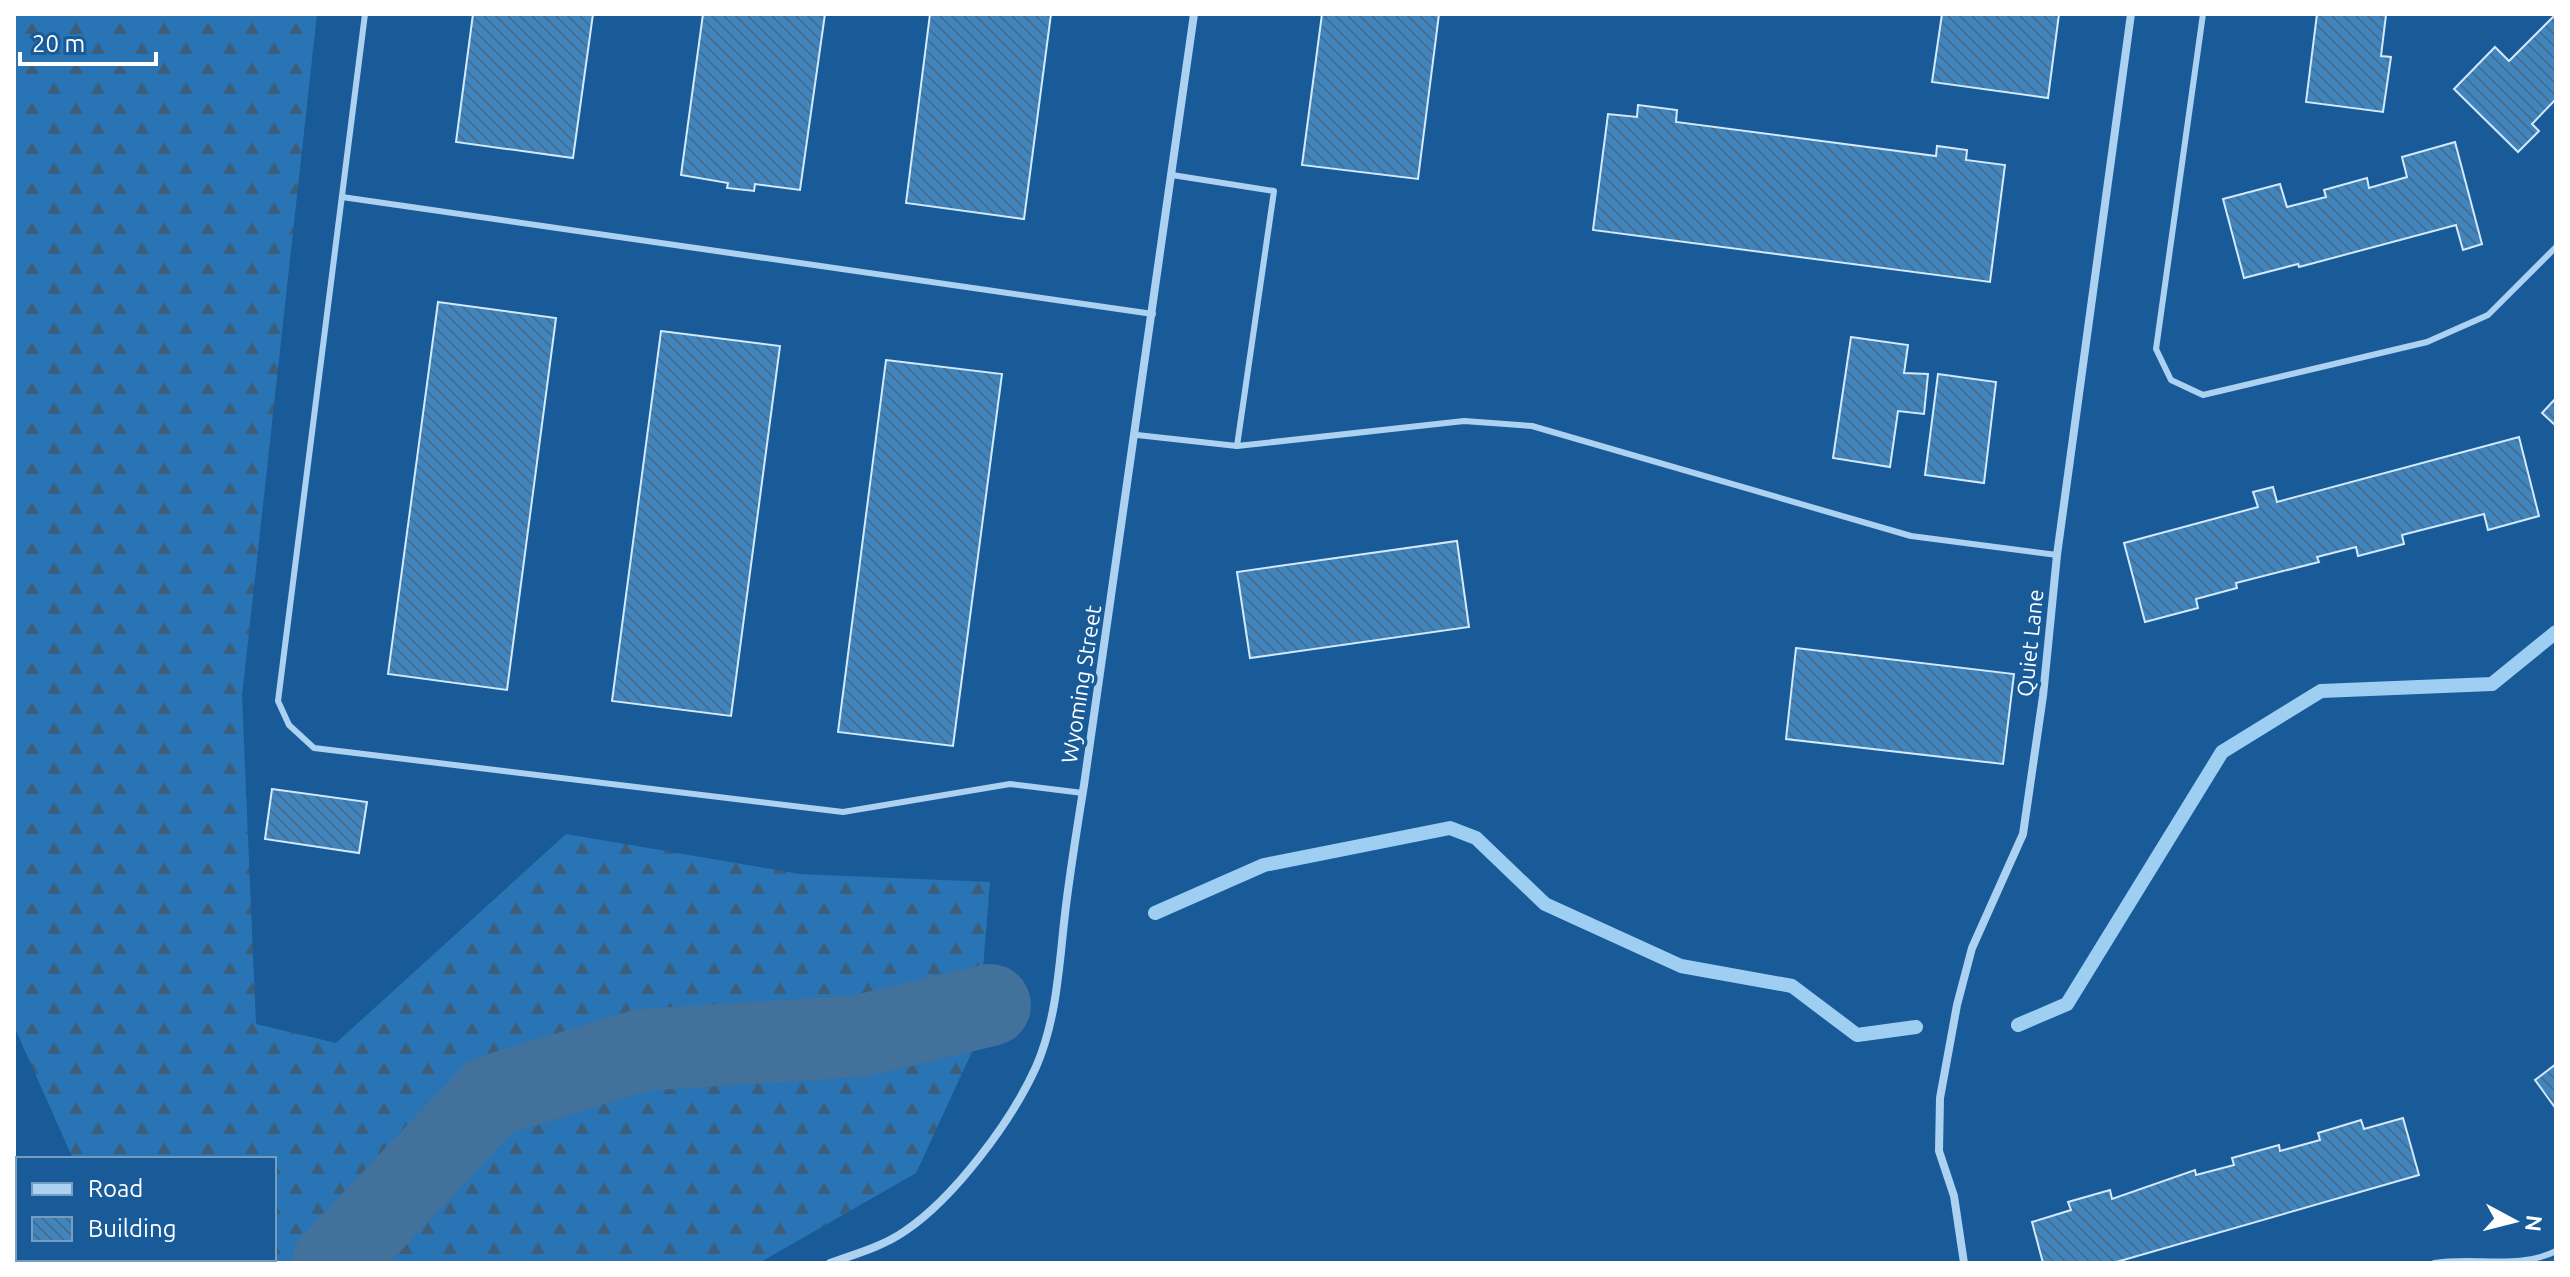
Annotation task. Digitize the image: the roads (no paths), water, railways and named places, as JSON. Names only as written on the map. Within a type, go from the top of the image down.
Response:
[{"type":"street","name":"Wyoming Street","points":[[830,1263],[886,1242],[905,1231],[963,1178],[1017,1104],[1037,1065],[1053,1015],[1066,904],[1137,435],[1194,14]]},
{"type":"street","name":"Quiet Lane","points":[[1964,1263],[1954,1196],[1939,1151],[1940,1098],[1957,1005],[1972,948],[2023,834],[2043,696],[2057,555],[2131,14]]},
{"type":"lane","points":[[365,14],[278,701],[289,725],[314,748],[843,812],[1010,784],[1083,793]]},
{"type":"lane","points":[[2203,14],[2156,349],[2171,380],[2203,395],[2427,342],[2488,315],[2556,247]]},
{"type":"lane","points":[[1172,175],[1274,191],[1237,446]]},
{"type":"lane","points":[[342,197],[1153,314]]},
{"type":"lane","points":[[1137,435],[1237,446],[1464,421],[1532,426],[1911,536],[2057,555]]},
{"type":"lane","points":[[2434,1263],[2545,1257],[2556,1251]]},
{"type":"waterway","points":[[2018,1025],[2067,1004],[2222,752],[2321,691],[2492,684],[2556,632]]},
{"type":"waterway","points":[[1155,913],[1264,865],[1450,828],[1476,838],[1545,904],[1681,966],[1792,986],[1857,1035],[1916,1027]]},
{"type":"waterway","points":[[333,1263],[491,1096],[642,1050],[860,1036],[990,1005]]}]
